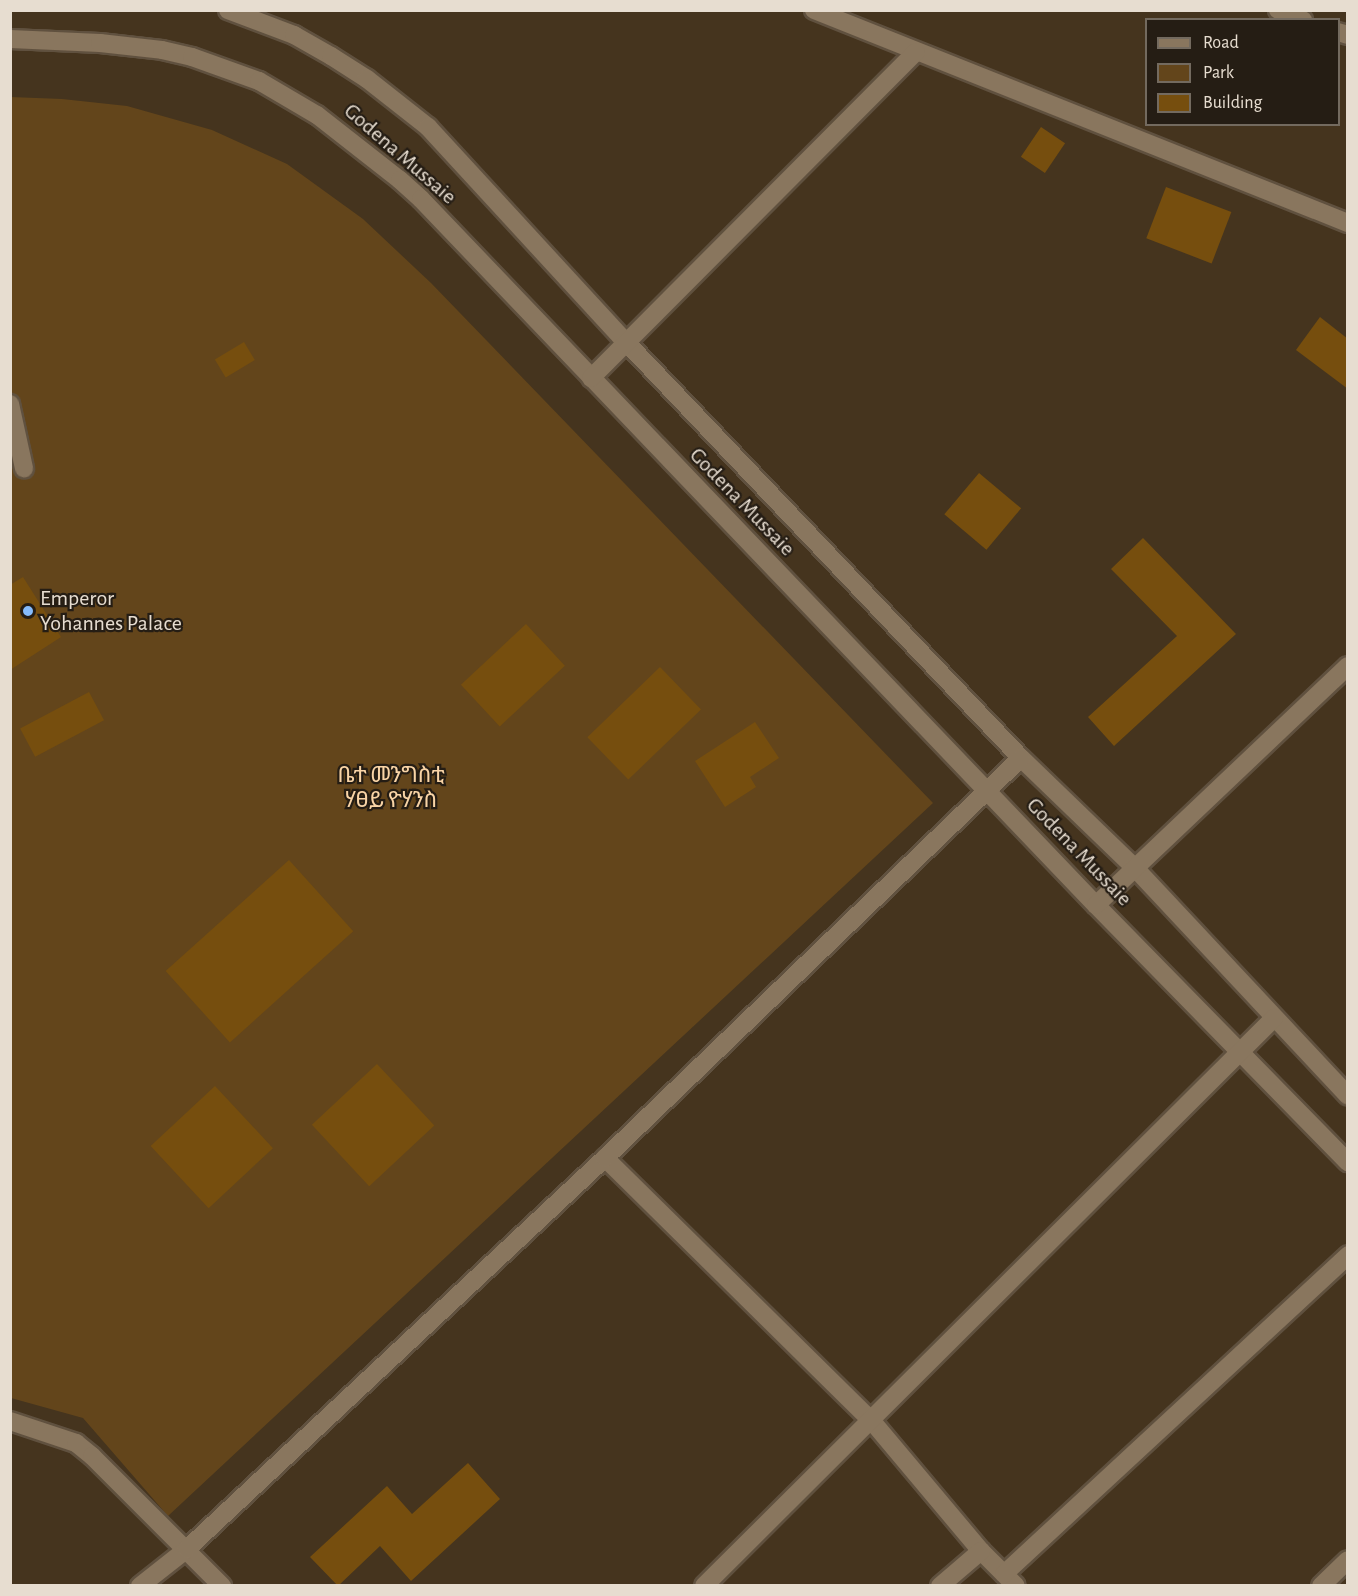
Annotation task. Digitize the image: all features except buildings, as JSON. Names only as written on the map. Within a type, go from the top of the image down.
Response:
[{"type":"street","name":"Godena Mussaie","points":[[228,10],[294,35],[331,56],[404,107],[428,127],[627,342],[957,687],[1021,758],[1134,867],[1347,1096]]},
{"type":"street","points":[[814,10],[1347,223]]},
{"type":"street","points":[[1278,10],[1298,18]]},
{"type":"street","name":"Godena Mussaie","points":[[10,39],[100,43],[162,50],[192,57],[259,81],[287,96],[345,136],[421,199],[1095,904],[1347,1162]]},
{"type":"street","points":[[591,378],[916,52]]},
{"type":"street","points":[[10,404],[24,468]]},
{"type":"street","points":[[1095,904],[1347,666]]},
{"type":"street","points":[[140,1586],[187,1550],[605,1158],[1021,758]]},
{"type":"street","points":[[704,1586],[1274,1018]]},
{"type":"street","points":[[605,1158],[871,1420],[981,1551],[1010,1580],[1347,1255]]},
{"type":"street","points":[[10,1421],[76,1443],[222,1586]]},
{"type":"street","points":[[940,1586],[981,1551]]},
{"type":"street","points":[[1321,1586],[1347,1560]]},
{"type":"green space","name":"ቤተ መንግስቲ ሃፀይ ዮሃንስ","points":[[10,97],[62,99],[127,106],[212,130],[287,164],[363,219],[431,283],[933,803],[168,1516],[83,1418],[11,1398]]},
{"type":"place","name":"Emperor Yohannes Palace","points":[[28,611]]}]
